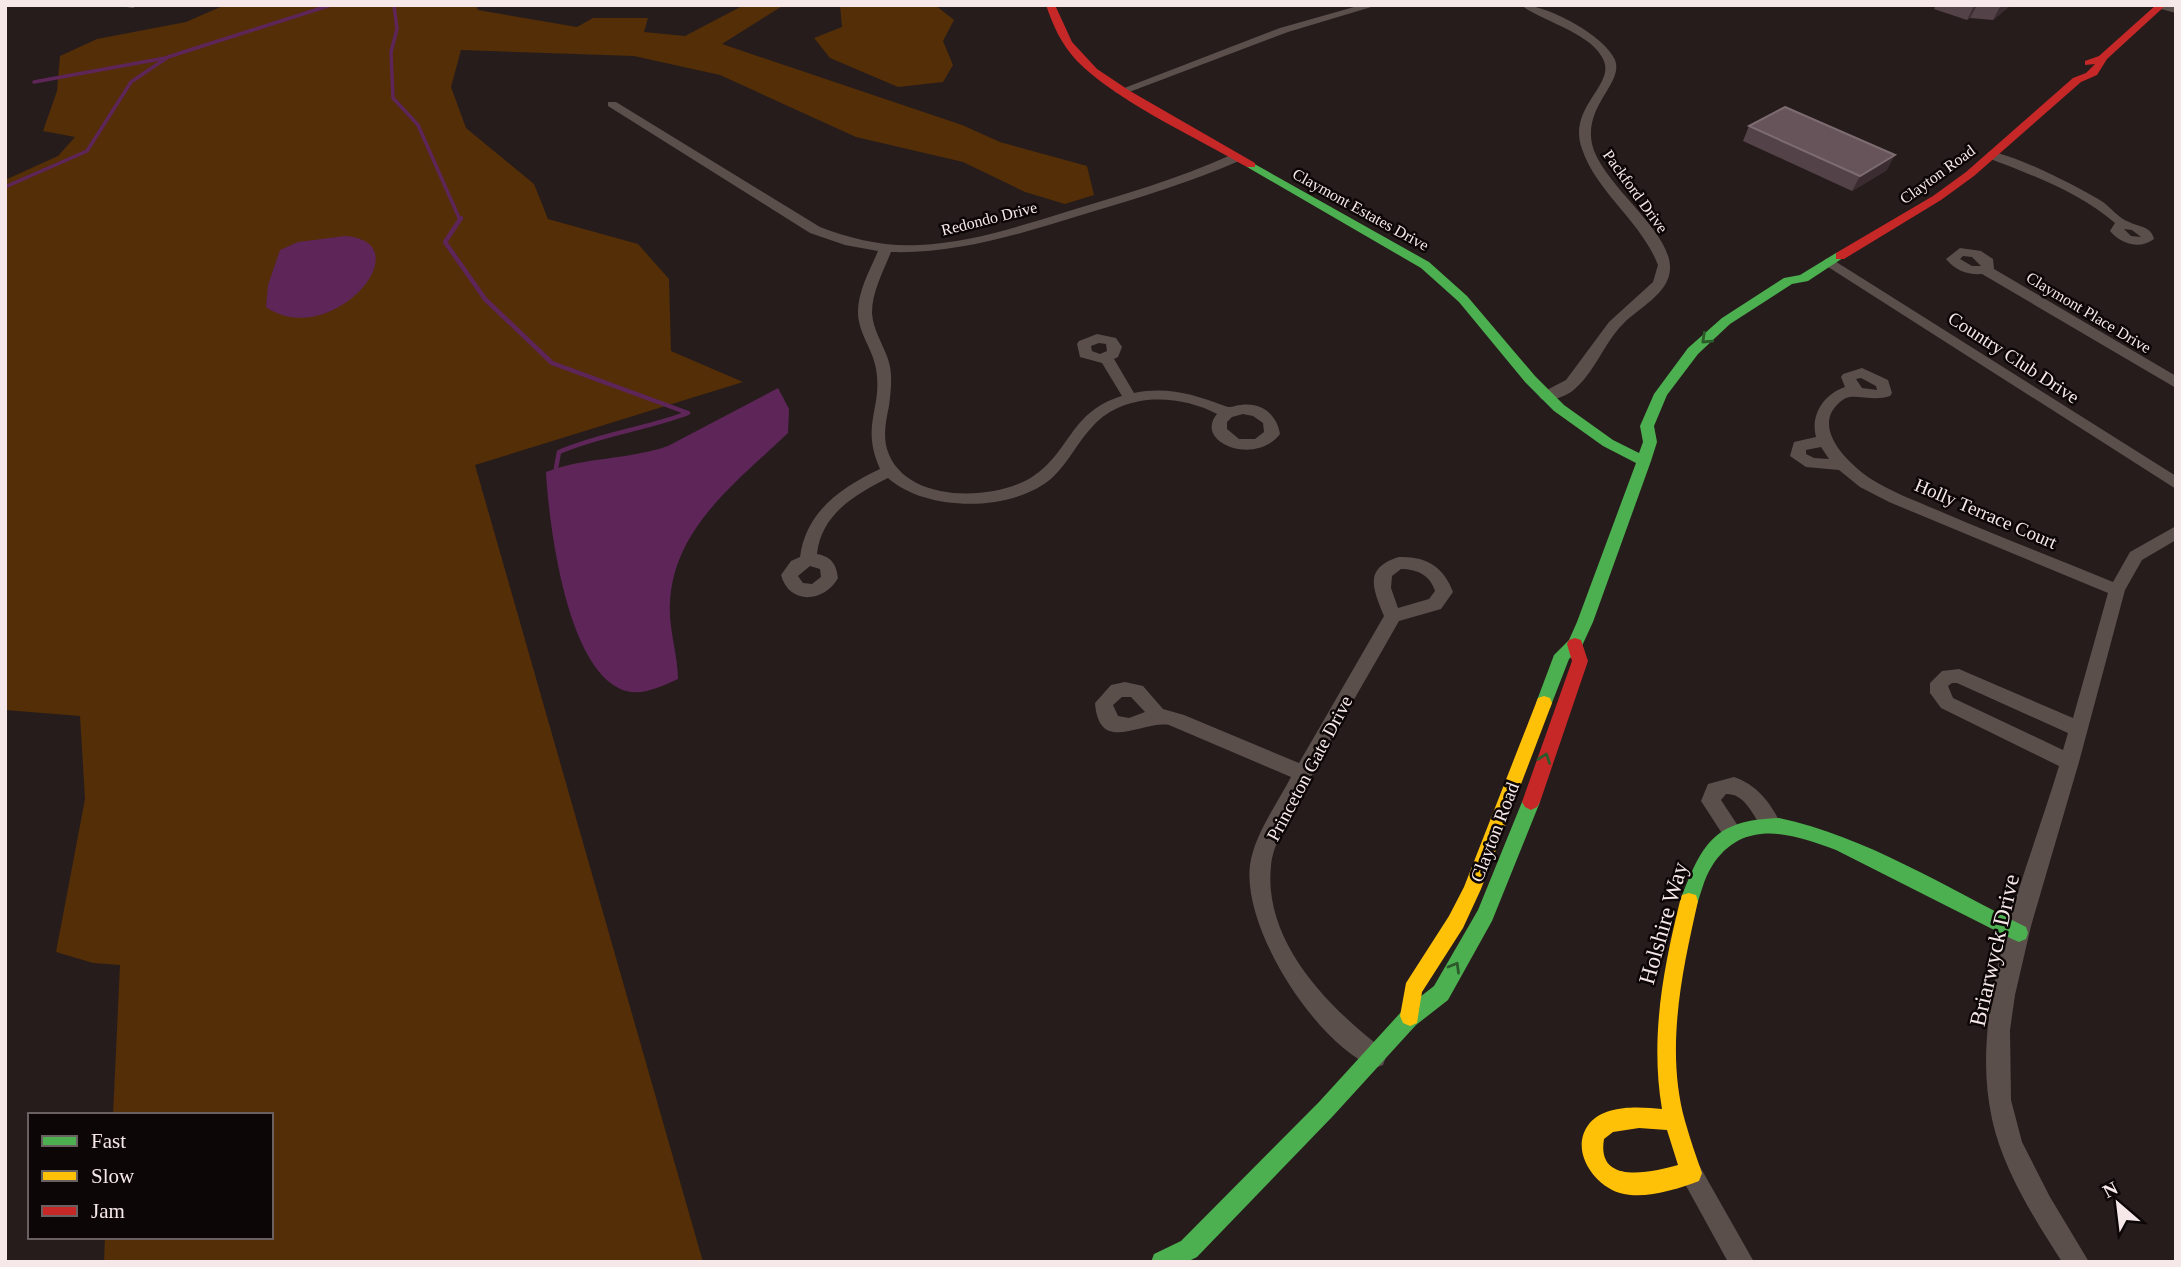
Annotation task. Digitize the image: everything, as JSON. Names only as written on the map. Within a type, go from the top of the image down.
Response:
[{"type":"main road","name":"Claymont Estates Drive","points":[[1050,5],[1057,27],[1072,50],[1102,80],[1235,158],[1405,252],[1441,277],[1476,310],[1546,396],[1602,442],[1644,461]]},
{"type":"main road","name":"Clayton Road","points":[[1660,432],[1647,426],[1670,381],[1693,351],[1744,308],[1788,281],[1804,278],[1937,198],[1992,155],[2077,80],[2088,77],[2101,65],[2102,58],[2161,6]]},
{"type":"main road","name":"Clayton Road","points":[[1410,1016],[1413,990],[1456,922],[1472,889],[1562,655],[1575,644],[1611,555],[1644,461],[1679,395],[1707,358],[1742,324],[1800,288],[1804,278]]},
{"type":"main road","name":"Clayton Road","points":[[1162,1262],[1186,1255],[1375,1057],[1410,1016],[1432,1004],[1441,992],[1476,931],[1499,881],[1580,661],[1575,644]]},
{"type":"main road","points":[[1732,832],[1771,824],[1819,835],[1849,846],[2019,933]]},
{"type":"main road","name":"Holshire Way","points":[[1691,1173],[1665,1084],[1665,1007],[1670,970],[1698,872],[1713,847],[1732,832]]},
{"type":"main road","points":[[1674,1120],[1610,1121],[1598,1127],[1592,1136],[1593,1154],[1603,1172],[1622,1183],[1632,1184],[1691,1173]]},
{"type":"street","points":[[118,5],[133,5]]},
{"type":"street","points":[[1120,92],[1284,30],[1373,5]]},
{"type":"street","name":"Packford Drive","points":[[1526,5],[1563,24],[1608,55],[1610,73],[1593,100],[1585,122],[1588,152],[1603,176],[1646,230],[1664,258],[1665,266],[1665,275],[1656,288],[1616,323],[1567,387],[1546,396]]},
{"type":"street","points":[[2161,6],[2176,10]]},
{"type":"street","name":"Redondo Drive","points":[[612,104],[815,230],[846,242],[885,250],[968,244],[1175,183],[1235,158]]},
{"type":"street","points":[[1992,155],[2027,168],[2068,189],[2112,213],[2124,225]]},
{"type":"street","points":[[885,250],[869,291],[865,320],[885,365],[879,449],[889,471],[917,488],[947,498],[985,498],[1020,490],[1036,482],[1059,463],[1086,422],[1097,412],[1130,398],[1180,395],[1196,398],[1226,413]]},
{"type":"street","name":"Country Club Drive","points":[[1830,262],[2176,484]]},
{"type":"street","name":"Claymont Place Drive","points":[[1985,270],[2176,383]]},
{"type":"street","points":[[1105,358],[1130,398]]},
{"type":"street","points":[[1844,465],[1811,464],[1798,456],[1799,446],[1825,442],[1821,428],[1828,408],[1844,391],[1854,390]]},
{"type":"street","name":"Holly Terrace Court","points":[[1825,442],[1844,465],[1875,489],[2118,590]]},
{"type":"street","points":[[808,560],[808,544],[813,528],[828,509],[858,486],[889,471]]},
{"type":"street","name":"Briarwyck Drive","points":[[2077,1262],[2040,1204],[2014,1150],[2000,1103],[1996,1050],[2019,933],[2118,590],[2136,556],[2176,532]]},
{"type":"street","name":"Princeton Gate Drive","points":[[1375,1057],[1349,1039],[1296,977],[1268,919],[1260,867],[1267,844],[1302,773],[1394,616]]},
{"type":"street","points":[[2070,762],[1947,703],[1939,692],[1939,683],[1948,676],[1959,676],[2079,729]]},
{"type":"street","points":[[1158,716],[1177,720],[1302,773]]},
{"type":"street","points":[[1732,832],[1712,801],[1716,790],[1722,786],[1737,786],[1745,790],[1754,797],[1771,824]]},
{"type":"street","points":[[1691,1173],[1742,1262]]},
{"type":"shaded area","points":[[225,5],[476,5],[478,10],[577,27],[593,18],[648,18],[644,32],[685,36],[744,5],[784,5],[722,44],[962,125],[1000,142],[1087,166],[1094,195],[1065,204],[1025,192],[963,162],[856,137],[720,75],[634,56],[461,50],[451,87],[466,128],[534,184],[548,219],[638,244],[669,279],[671,351],[743,382],[475,465],[703,1262],[104,1262],[105,1239],[273,1239],[273,1113],[113,1113],[120,965],[93,963],[56,952],[85,799],[80,716],[5,710],[5,180],[58,156],[75,137],[43,131],[57,91],[60,56],[97,39],[186,22]]},
{"type":"shaded area","points":[[840,5],[935,5],[954,20],[943,41],[953,65],[943,82],[898,87],[830,58],[814,38],[842,27]]},
{"type":"shaded area","points":[[345,236],[367,243],[376,256],[372,273],[360,291],[341,306],[317,316],[291,317],[266,307],[268,285],[280,250],[298,242]]},
{"type":"shaded area","points":[[778,388],[789,409],[788,433],[712,507],[696,528],[674,574],[670,611],[678,679],[646,691],[626,691],[606,679],[589,657],[576,628],[557,560],[546,472],[668,446]]},
{"type":"building","points":[[1785,107],[1895,155],[1860,176],[1749,126]]},
{"type":"waterway","points":[[5,187],[87,151],[131,82],[168,57],[331,5]]},
{"type":"waterway","points":[[394,5],[397,29],[391,52],[393,98],[418,125],[460,220]]},
{"type":"waterway","points":[[34,82],[165,58]]},
{"type":"waterway","points":[[460,220],[445,242],[485,299],[552,363],[688,413],[559,452],[556,468]]},
{"type":"traffic: fast","points":[[1251,165],[1425,265],[1463,299],[1530,379],[1559,408],[1608,443],[1644,461]]},
{"type":"traffic: fast","points":[[1544,703],[1562,655],[1575,644],[1585,622],[1650,442],[1647,426],[1661,394],[1693,351],[1726,321],[1788,281],[1804,278],[1840,256]]},
{"type":"traffic: fast","points":[[1162,1262],[1189,1249],[1326,1109],[1409,1018],[1441,993],[1485,915],[1531,802]]},
{"type":"traffic: fast","points":[[1689,901],[1704,862],[1725,838],[1750,827],[1779,825],[1810,832],[1842,844],[2019,933]]},
{"type":"traffic: slow","points":[[1410,1016],[1413,990],[1456,922],[1472,889],[1544,703]]},
{"type":"traffic: slow","points":[[1674,1120],[1691,1173],[1647,1183],[1621,1183],[1605,1173],[1594,1157],[1593,1139],[1596,1131],[1604,1125],[1629,1118],[1674,1120],[1666,1063],[1666,1036],[1671,983],[1689,901]]},
{"type":"traffic: jam","points":[[1050,5],[1068,43],[1080,58],[1109,83],[1251,165]]},
{"type":"traffic: jam","points":[[2088,63],[2102,58],[2162,5]]},
{"type":"traffic: jam","points":[[1840,256],[1937,198],[1970,174],[2077,80],[2093,73],[2102,58]]},
{"type":"traffic: jam","points":[[1531,802],[1580,661],[1575,644]]}]
